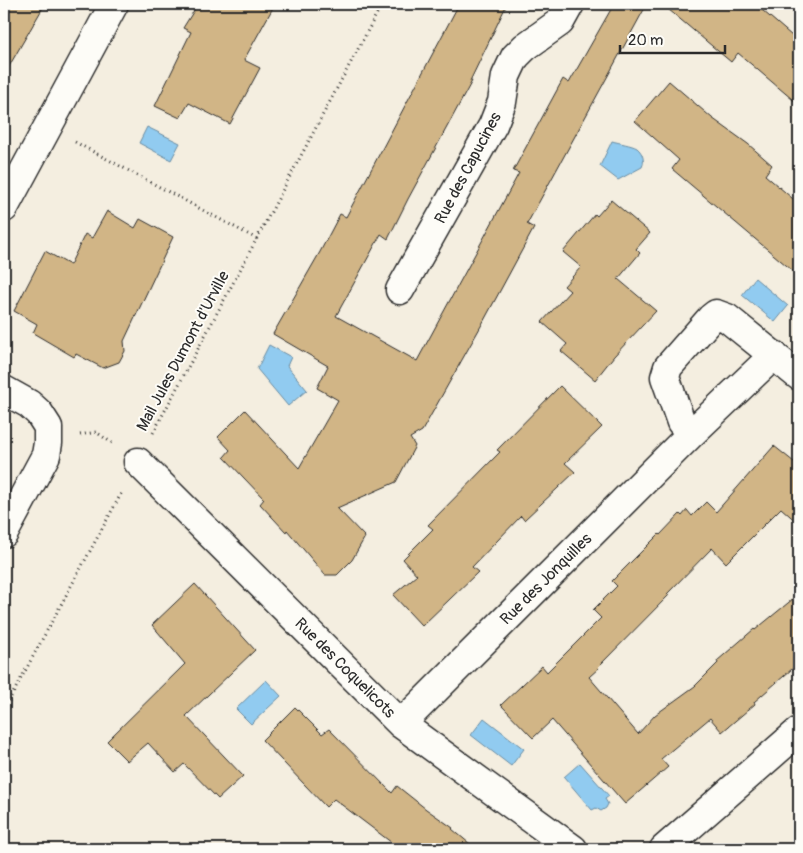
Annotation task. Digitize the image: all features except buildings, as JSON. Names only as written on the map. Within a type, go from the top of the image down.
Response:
[{"type":"street","points":[[4,208],[114,4]]},
{"type":"street","name":"Rue des Capucines","points":[[400,290],[493,126],[502,102],[506,76],[515,57],[525,47],[560,22],[570,4]]},
{"type":"street","points":[[691,434],[681,422],[665,377],[668,368],[716,314],[727,318],[799,376]]},
{"type":"street","name":"Rue des Jonquilles","points":[[400,724],[691,434],[774,355]]},
{"type":"street","points":[[4,390],[30,404],[39,413],[48,427],[46,456],[4,533]]},
{"type":"street","name":"Rue des Coquelicots","points":[[138,462],[400,724],[573,849]]},
{"type":"street","points":[[664,849],[799,731]]},
{"type":"path","name":"Mail Jules Dumont d'Urville","points":[[4,710],[382,4]]},
{"type":"path","points":[[48,128],[257,238]]},
{"type":"path","points":[[48,443],[96,432],[138,462]]},
{"type":"water","points":[[147,127],[180,143],[171,160],[139,143]]},
{"type":"water","points":[[612,141],[637,148],[643,157],[642,167],[618,180],[600,166]]},
{"type":"water","points":[[755,278],[788,306],[775,322],[742,295]]},
{"type":"water","points":[[269,345],[291,357],[287,366],[307,390],[288,406],[257,369]]},
{"type":"water","points":[[266,680],[281,696],[251,724],[236,709]]},
{"type":"water","points":[[484,718],[524,749],[511,766],[471,735]]},
{"type":"water","points":[[580,763],[609,796],[605,799],[608,804],[606,808],[601,811],[596,808],[592,810],[564,777]]}]
